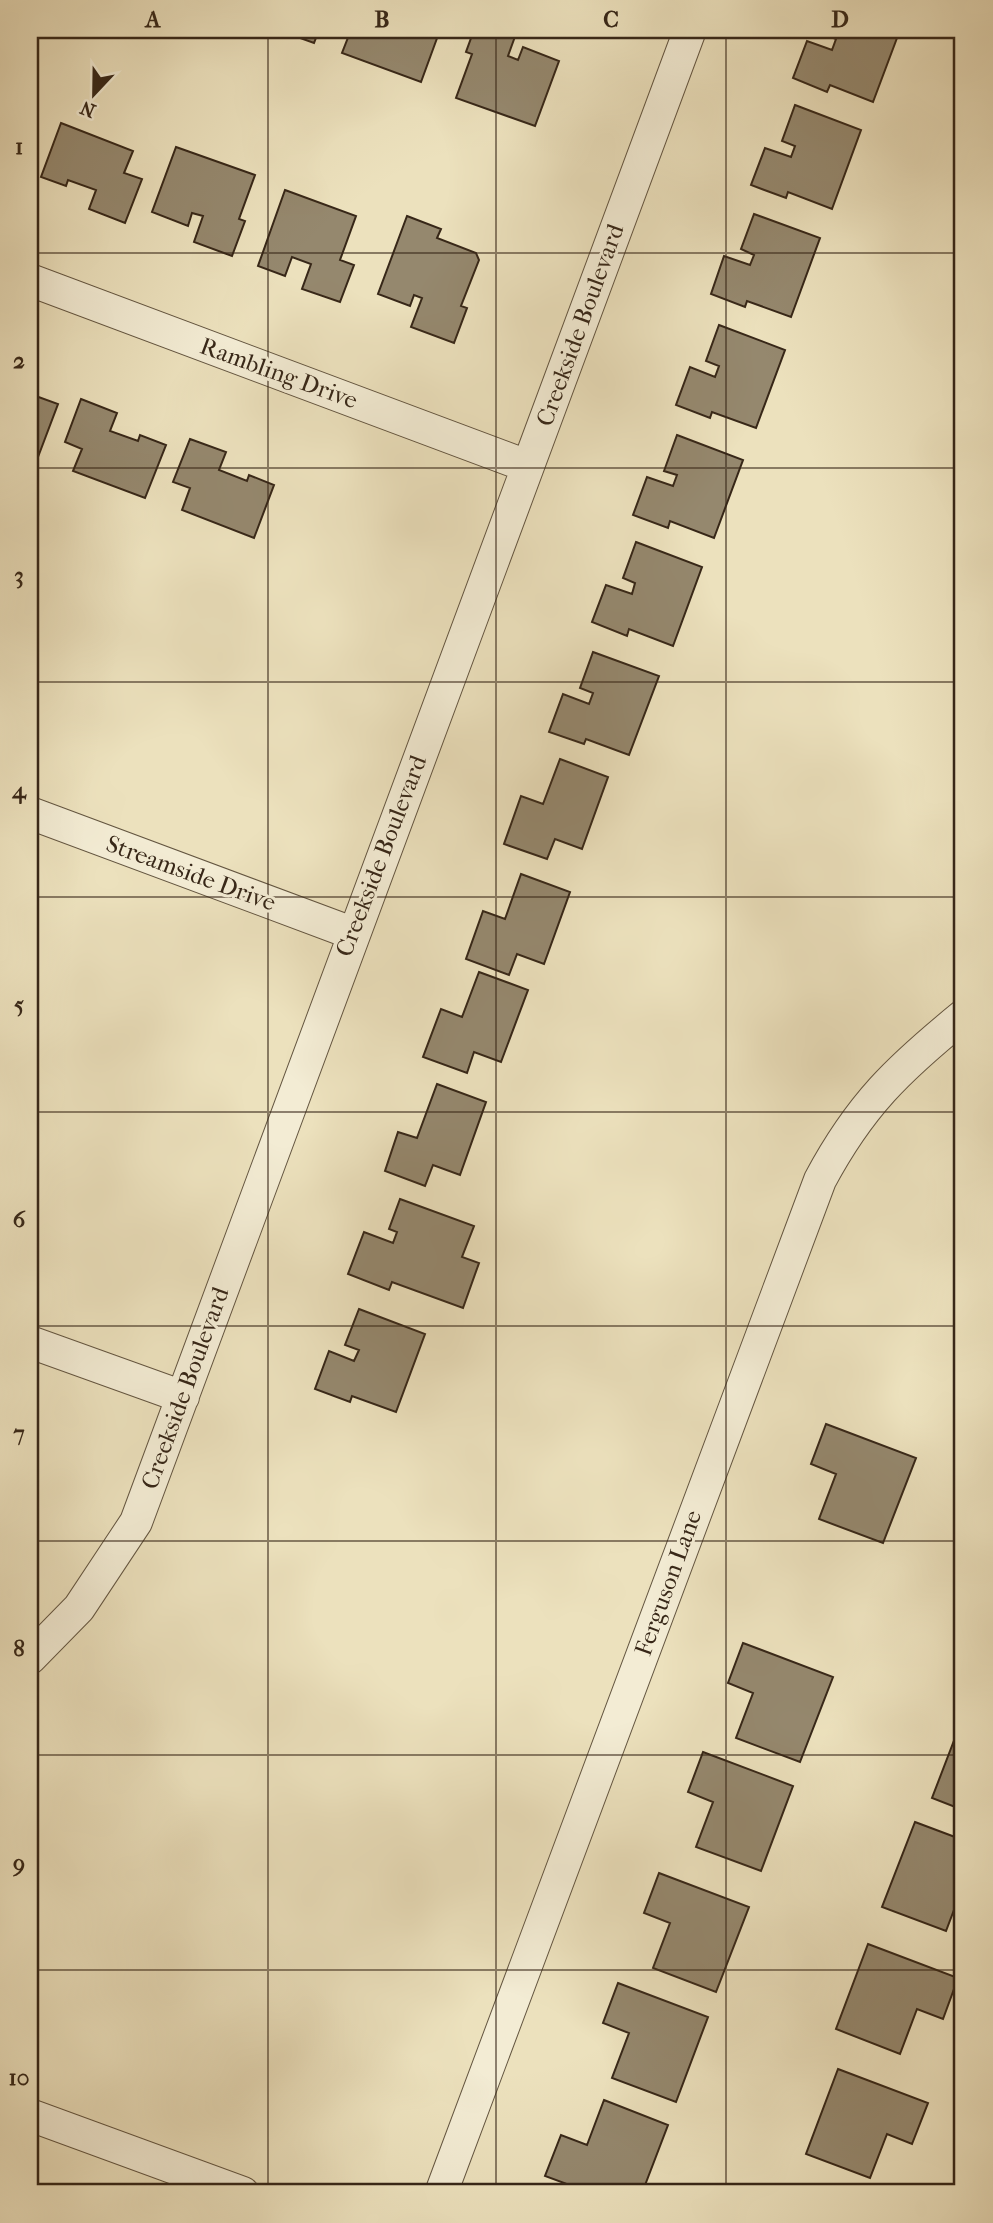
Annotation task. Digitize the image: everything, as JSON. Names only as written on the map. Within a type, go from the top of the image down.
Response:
[{"type":"street","name":"Creekside Boulevard","points":[[30,1658],[79,1608],[135,1522],[690,30]]},
{"type":"street","name":"Rambling Drive","points":[[30,280],[527,466]]},
{"type":"street","name":"Streamside Drive","points":[[30,813],[352,933]]},
{"type":"street","name":"Ferguson Lane","points":[[441,2193],[820,1180],[850,1129],[873,1098],[902,1065],[963,1016]]},
{"type":"street","points":[[30,1342],[183,1397]]},
{"type":"street","points":[[30,2115],[243,2193]]},
{"type":"building","points":[[278,30],[319,30],[314,43]]},
{"type":"building","points":[[351,30],[440,30],[421,82],[342,53]]},
{"type":"building","points":[[474,30],[517,31],[508,56],[518,60],[523,47],[559,61],[535,126],[456,98],[472,54],[466,52]]},
{"type":"building","points":[[825,30],[900,30],[873,102],[830,85],[827,92],[793,78],[807,41],[832,50],[836,39],[823,34]]},
{"type":"building","points":[[795,105],[861,130],[832,209],[788,192],[786,198],[751,185],[765,148],[791,157],[795,146],[782,141]]},
{"type":"building","points":[[61,123],[133,151],[124,173],[142,179],[125,223],[89,209],[96,190],[68,180],[66,186],[41,177]]},
{"type":"building","points":[[176,147],[255,175],[239,219],[245,221],[232,256],[194,242],[203,216],[192,213],[188,226],[152,212]]},
{"type":"building","points":[[285,190],[356,216],[340,260],[354,265],[340,302],[302,289],[311,264],[292,257],[285,276],[258,266]]},
{"type":"building","points":[[754,214],[820,238],[791,317],[747,301],[745,307],[711,294],[724,256],[750,265],[754,255],[741,249]]},
{"type":"building","points":[[407,216],[441,229],[437,238],[476,253],[479,260],[461,306],[467,308],[454,343],[411,327],[422,298],[414,295],[410,306],[378,294]]},
{"type":"building","points":[[719,325],[785,350],[756,428],[712,412],[710,418],[676,405],[690,367],[715,377],[719,366],[706,361]]},
{"type":"building","points":[[33,395],[58,404],[38,457],[30,454],[30,400]]},
{"type":"building","points":[[81,399],[117,413],[110,431],[138,441],[140,435],[166,445],[145,498],[73,471],[82,449],[65,442]]},
{"type":"building","points":[[677,435],[743,460],[714,538],[670,521],[668,528],[633,515],[647,477],[673,486],[677,475],[664,471]]},
{"type":"building","points":[[190,439],[226,452],[219,470],[247,481],[249,475],[274,485],[254,538],[182,510],[190,488],[173,482]]},
{"type":"building","points":[[636,542],[702,567],[673,646],[629,629],[627,636],[592,622],[606,585],[632,594],[635,583],[623,578]]},
{"type":"building","points":[[593,652],[659,676],[629,755],[586,739],[584,744],[549,732],[563,694],[589,704],[593,693],[580,688]]},
{"type":"building","points":[[560,759],[608,777],[582,849],[555,839],[547,859],[504,844],[521,796],[543,804]]},
{"type":"building","points":[[521,874],[570,892],[544,964],[517,954],[509,975],[466,959],[483,911],[505,919]]},
{"type":"building","points":[[479,972],[528,990],[501,1062],[474,1052],[467,1073],[423,1057],[441,1009],[462,1017]]},
{"type":"building","points":[[437,1084],[486,1102],[460,1175],[433,1165],[425,1186],[385,1171],[398,1132],[417,1138]]},
{"type":"building","points":[[400,1199],[474,1226],[462,1257],[479,1263],[463,1308],[392,1282],[389,1290],[348,1274],[364,1232],[393,1243],[397,1232],[389,1229]]},
{"type":"building","points":[[359,1309],[425,1334],[396,1412],[352,1396],[350,1402],[315,1389],[329,1351],[354,1361],[359,1350],[345,1345]]},
{"type":"building","points":[[826,1424],[916,1458],[883,1543],[819,1519],[836,1474],[811,1464]]},
{"type":"building","points":[[743,1643],[833,1677],[800,1762],[736,1738],[753,1693],[728,1683]]},
{"type":"building","points":[[963,1717],[963,1810],[932,1798]]},
{"type":"building","points":[[703,1752],[793,1786],[761,1871],[696,1847],[713,1802],[688,1792]]},
{"type":"building","points":[[915,1822],[963,1840],[963,1886],[946,1931],[882,1907]]},
{"type":"building","points":[[659,1873],[749,1907],[716,1992],[653,1968],[670,1923],[644,1913]]},
{"type":"building","points":[[868,1944],[958,1978],[943,2019],[917,2009],[900,2054],[836,2029]]},
{"type":"building","points":[[618,1983],[708,2017],[676,2102],[612,2078],[629,2033],[603,2023]]},
{"type":"building","points":[[838,2069],[928,2103],[912,2144],[887,2134],[870,2178],[806,2154]]},
{"type":"building","points":[[604,2100],[668,2125],[642,2193],[591,2193],[545,2176],[561,2135],[587,2145]]}]
